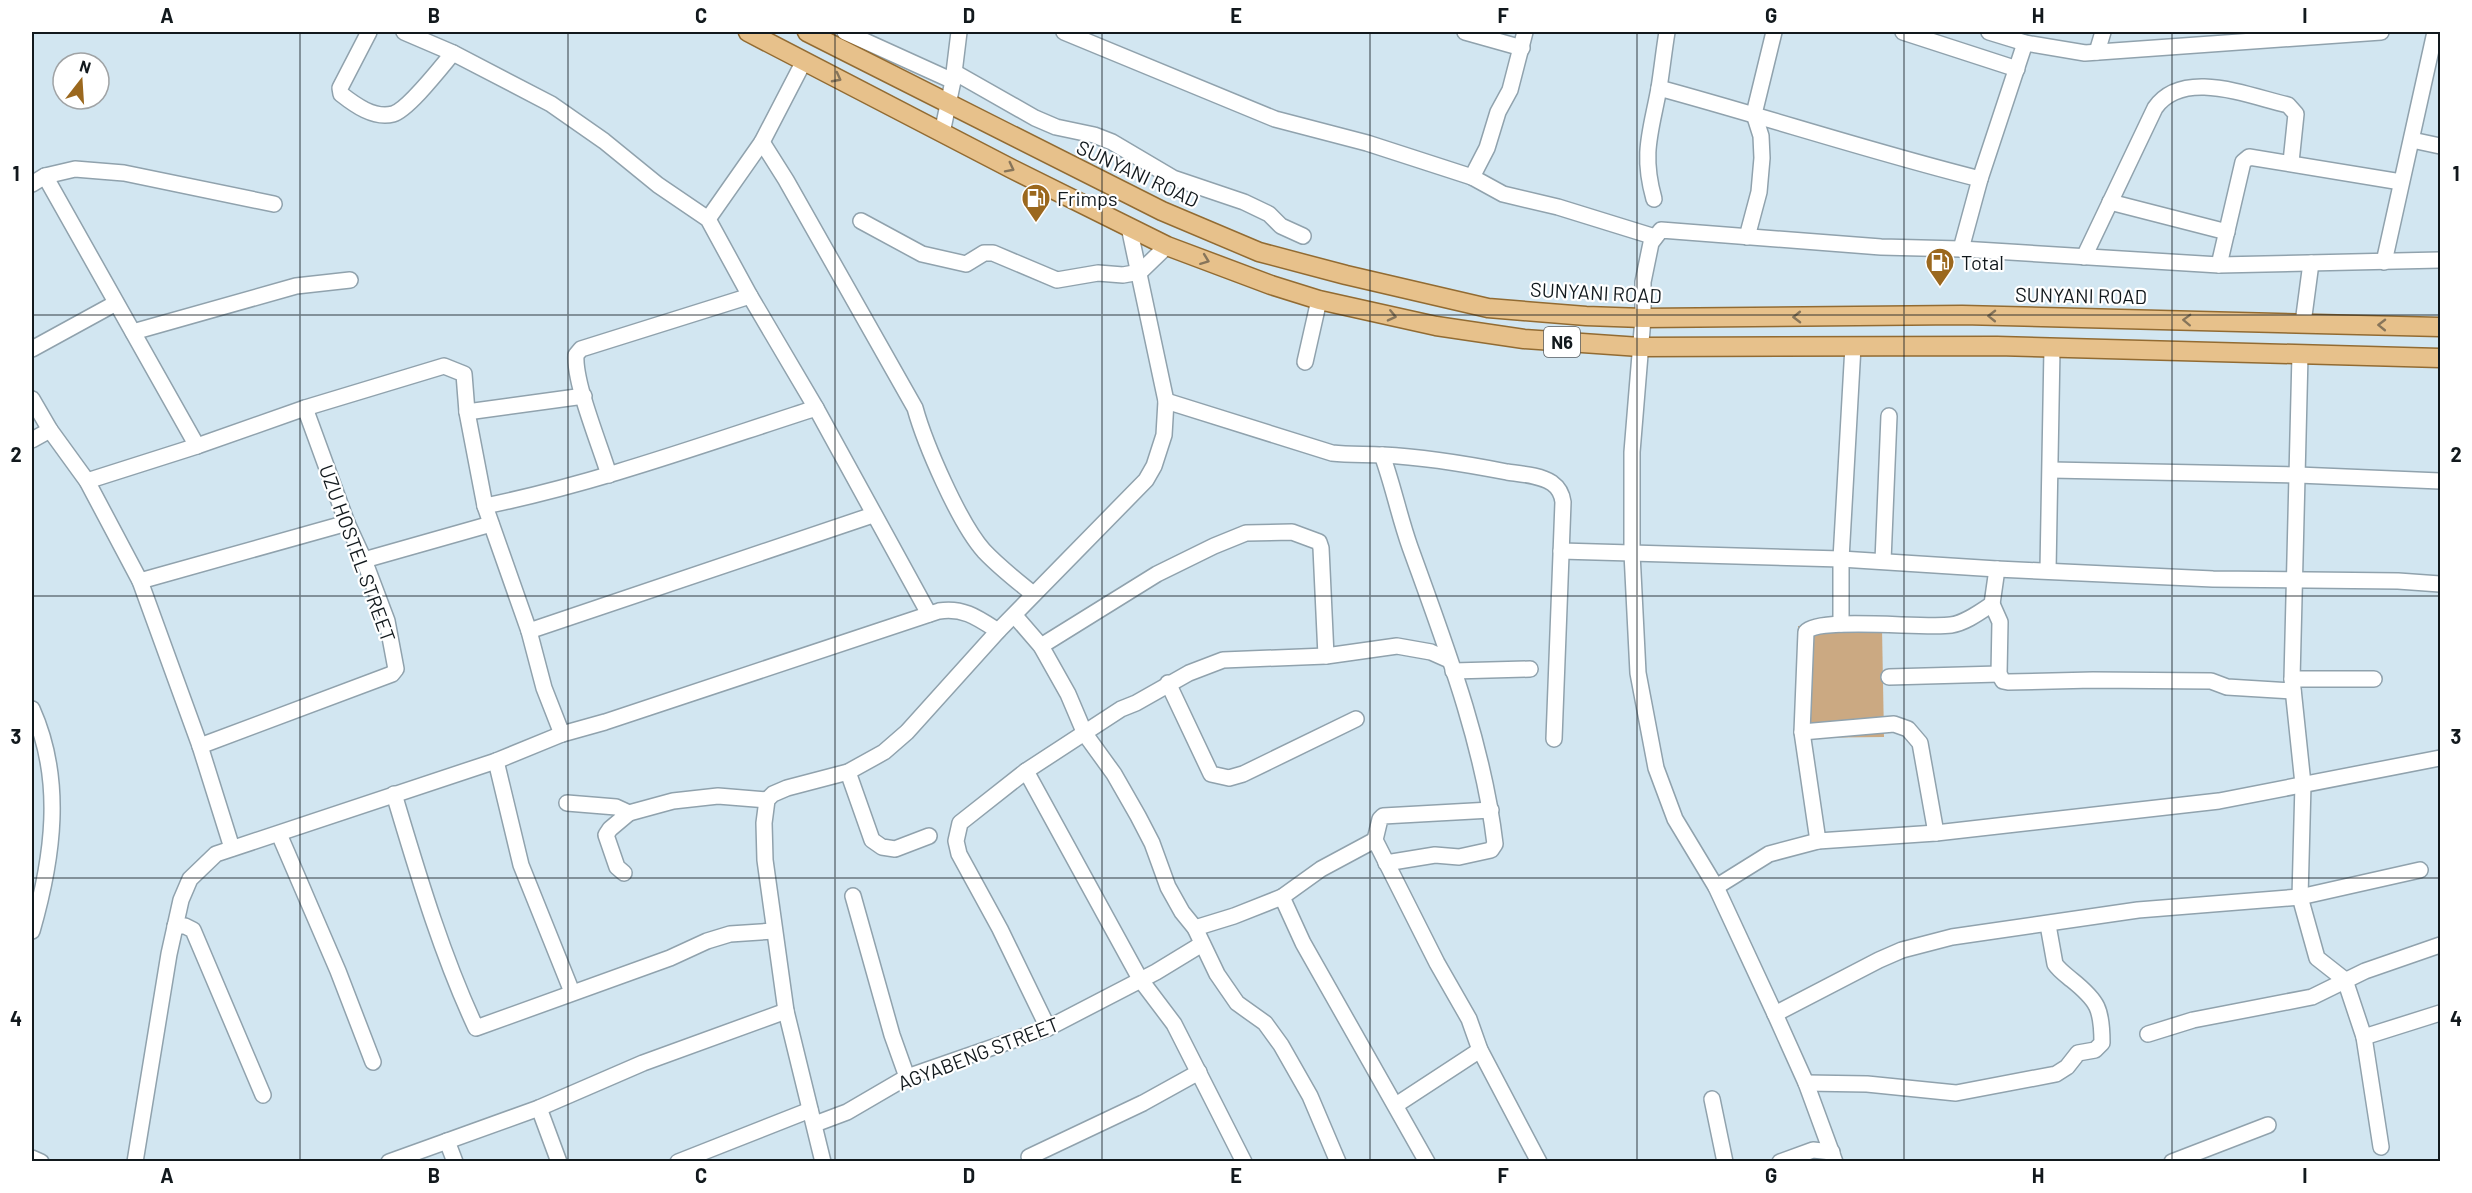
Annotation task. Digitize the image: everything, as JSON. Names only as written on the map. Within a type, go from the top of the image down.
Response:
[{"type":"main road","name":"N6","points":[[748,32],[1167,246],[1271,285],[1319,300],[1436,326],[1524,339],[1640,347],[1997,346],[2440,358]]},
{"type":"main road","name":"SUNYANI ROAD","points":[[807,32],[1162,211],[1259,252],[1488,308],[1643,318],[1962,315],[2440,327]]},
{"type":"street","points":[[369,32],[340,88],[341,94],[379,115],[395,114],[408,103],[453,53]]},
{"type":"street","points":[[404,32],[453,53],[551,104],[604,141],[658,185],[708,219],[816,408],[929,614]]},
{"type":"street","points":[[845,32],[953,77],[1056,127],[1094,135],[1112,142],[1173,178],[1244,201],[1269,214],[1281,226],[1303,236]]},
{"type":"street","points":[[942,133],[953,77],[958,32]]},
{"type":"street","points":[[1064,32],[1275,119],[1366,143],[1472,177],[1503,195],[1558,207],[1654,237]]},
{"type":"street","points":[[1465,32],[1522,48]]},
{"type":"street","points":[[1472,177],[1487,148],[1494,122],[1510,90],[1525,32]]},
{"type":"street","points":[[1654,199],[1648,176],[1647,148],[1667,32]]},
{"type":"street","points":[[1747,237],[1758,192],[1762,158],[1761,136],[1754,114],[1774,32]]},
{"type":"street","points":[[1903,32],[2017,69]]},
{"type":"street","points":[[2097,52],[2103,32]]},
{"type":"street","points":[[1998,33],[2025,43],[2085,53],[2250,36],[2372,32]]},
{"type":"street","points":[[2384,262],[2435,32]]},
{"type":"street","points":[[1961,249],[1980,179],[2025,43]]},
{"type":"street","points":[[708,219],[762,142],[804,61]]},
{"type":"street","points":[[2084,257],[2155,108],[2166,95],[2186,87],[2207,86],[2288,105],[2296,114],[2291,162]]},
{"type":"street","points":[[1659,88],[1909,161],[1980,179]]},
{"type":"street","points":[[2412,140],[2440,146]]},
{"type":"street","points":[[762,142],[786,180],[851,299],[874,334],[911,401],[921,430],[964,521],[982,549],[1033,594]]},
{"type":"street","points":[[2219,265],[2243,162],[2246,158],[2291,162],[2401,182]]},
{"type":"street","points":[[32,184],[45,176],[75,169],[124,173],[274,204]]},
{"type":"street","points":[[45,176],[197,446]]},
{"type":"street","points":[[2110,202],[2228,232]]},
{"type":"street","points":[[861,221],[922,254],[966,264],[984,253],[993,253],[1057,280],[1098,273],[1123,275],[1140,273],[1167,246]]},
{"type":"street","points":[[823,1161],[786,1011],[765,860],[764,824],[767,800],[773,794],[788,788],[848,772],[884,752],[907,732],[1033,594],[1146,480],[1154,466],[1164,435],[1166,401],[1129,227]]},
{"type":"street","points":[[1833,1157],[1806,1083],[1775,1014],[1716,887],[1675,819],[1656,768],[1638,673],[1632,553],[1632,452],[1643,318],[1643,282],[1647,255],[1654,237],[1660,230],[1881,247],[1961,249],[2219,265],[2440,260]]},
{"type":"street","points":[[2303,323],[2311,263]]},
{"type":"street","points":[[133,332],[296,286],[350,280]]},
{"type":"street","points":[[609,475],[584,396],[575,363],[576,355],[581,349],[750,296]]},
{"type":"street","points":[[1305,362],[1319,300]]},
{"type":"street","points":[[32,349],[116,303]]},
{"type":"street","points":[[1840,624],[1841,559],[1853,346]]},
{"type":"street","points":[[2048,570],[2052,349]]},
{"type":"street","points":[[2300,355],[2293,685],[2303,784],[2300,897],[2318,958],[2345,980],[2364,1037],[2381,1147]]},
{"type":"street","points":[[87,481],[305,408],[444,366],[456,369],[464,374],[467,412],[485,506],[529,631],[544,688],[562,734]]},
{"type":"street","points":[[467,412],[584,396]]},
{"type":"street","points":[[32,399],[50,430],[87,481],[140,581],[200,746],[232,848]]},
{"type":"street","points":[[1166,401],[1332,453],[1358,456],[1382,455],[1465,464],[1550,482],[1562,495],[1554,739]]},
{"type":"street","name":"UZU HOSTEL STREET","points":[[200,746],[392,674],[396,669],[397,662],[387,621],[347,523],[305,408]]},
{"type":"street","points":[[485,506],[544,494],[609,475],[816,408]]},
{"type":"street","points":[[1883,561],[1889,416]]},
{"type":"street","points":[[32,440],[50,430]]},
{"type":"street","points":[[1382,455],[1396,506],[1483,768],[1495,844],[1491,850],[1460,857],[1435,855],[1386,863]]},
{"type":"street","points":[[2051,470],[2298,475],[2440,481]]},
{"type":"street","points":[[529,631],[873,515]]},
{"type":"street","points":[[140,581],[347,523]]},
{"type":"street","points":[[364,560],[491,524]]},
{"type":"street","points":[[1041,646],[1157,574],[1214,546],[1246,533],[1292,532],[1319,542],[1321,548],[1326,656]]},
{"type":"street","points":[[1561,551],[1841,559],[2213,579],[2398,581],[2440,584]]},
{"type":"street","points":[[1997,569],[1992,604],[2000,622],[1999,675],[2003,681],[2211,681],[2227,687],[2374,679]]},
{"type":"street","points":[[1818,841],[1802,732],[1806,632],[1813,626],[1840,624],[1949,626],[1962,622],[1992,604]]},
{"type":"street","points":[[135,1161],[181,900],[190,879],[216,854],[496,761],[562,734],[605,723],[929,614],[953,609],[974,614],[998,631]]},
{"type":"street","points":[[1015,616],[1041,646],[1068,694],[1085,734],[1114,774],[1138,816],[1152,843],[1168,887],[1182,912],[1195,928],[1217,974],[1237,1004],[1265,1023],[1281,1045],[1310,1096],[1338,1161]]},
{"type":"street","points":[[1048,1028],[1000,929],[958,854],[956,841],[960,823],[1026,771],[1121,709],[1136,703],[1168,683],[1223,660],[1326,656],[1397,645],[1431,652],[1451,666],[1530,669]]},
{"type":"street","points":[[1889,677],[1999,675]]},
{"type":"street","points":[[1168,683],[1211,774],[1229,778],[1243,774],[1356,719]]},
{"type":"street","points":[[32,708],[53,800],[50,852],[32,931]]},
{"type":"street","points":[[1802,732],[1894,724],[1908,729],[1920,743],[1935,832]]},
{"type":"street","points":[[1716,887],[1769,854],[1818,841],[1935,832],[2219,801],[2440,758]]},
{"type":"street","points":[[496,761],[521,865],[572,992]]},
{"type":"street","points":[[1026,771],[1140,979],[1174,1024],[1244,1161]]},
{"type":"street","points":[[848,772],[872,840],[882,847],[895,849],[929,836]]},
{"type":"street","points":[[394,795],[428,908],[458,990],[476,1028],[730,934],[774,931]]},
{"type":"street","points":[[624,873],[617,867],[606,835],[628,813],[673,801],[718,796],[767,800]]},
{"type":"street","points":[[567,803],[616,807],[628,813]]},
{"type":"street","points":[[1491,810],[1383,816],[1380,819],[1375,840],[1437,963],[1469,1019],[1480,1050],[1539,1161]]},
{"type":"street","points":[[279,834],[374,1062]]},
{"type":"street","points":[[1195,928],[1282,897],[1321,869],[1375,840]]},
{"type":"street","points":[[1775,1014],[1902,950],[1952,937],[2048,925],[2138,910],[2300,897],[2420,870]]},
{"type":"street","points":[[853,896],[892,1035],[907,1077]]},
{"type":"street","points":[[1282,897],[1303,943],[1427,1161]]},
{"type":"street","points":[[1806,1083],[1852,1083],[1966,1092],[2056,1074],[2067,1067],[2078,1053],[2095,1050],[2102,1043],[2102,1023],[2098,1005],[2092,996],[2055,964],[2048,925]]},
{"type":"street","points":[[175,926],[185,926],[193,930],[263,1095]]},
{"type":"street","name":"AGYABENG STREET","points":[[678,1161],[813,1117],[847,1112],[907,1077],[1048,1028],[1202,944]]},
{"type":"street","points":[[2148,1034],[2193,1020],[2313,997],[2345,980],[2440,945]]},
{"type":"street","points":[[389,1161],[538,1108],[643,1063],[786,1011]]},
{"type":"street","points":[[2364,1037],[2440,1013]]},
{"type":"street","points":[[1396,1105],[1480,1050]]},
{"type":"street","points":[[1029,1157],[1143,1103],[1199,1072]]},
{"type":"street","points":[[1712,1099],[1725,1161]]},
{"type":"street","points":[[538,1108],[559,1161]]},
{"type":"street","points":[[2172,1161],[2268,1125]]},
{"type":"street","points":[[447,1141],[455,1161]]},
{"type":"street","points":[[1780,1161],[1814,1150],[1833,1157]]},
{"type":"street","points":[[32,1158],[41,1161]]},
{"type":"shaded area","points":[[1798,626],[1882,628],[1884,737],[1799,738]]},
{"type":"place","name":"Frimps","points":[[1036,224]]},
{"type":"place","name":"Total","points":[[1940,288]]}]
